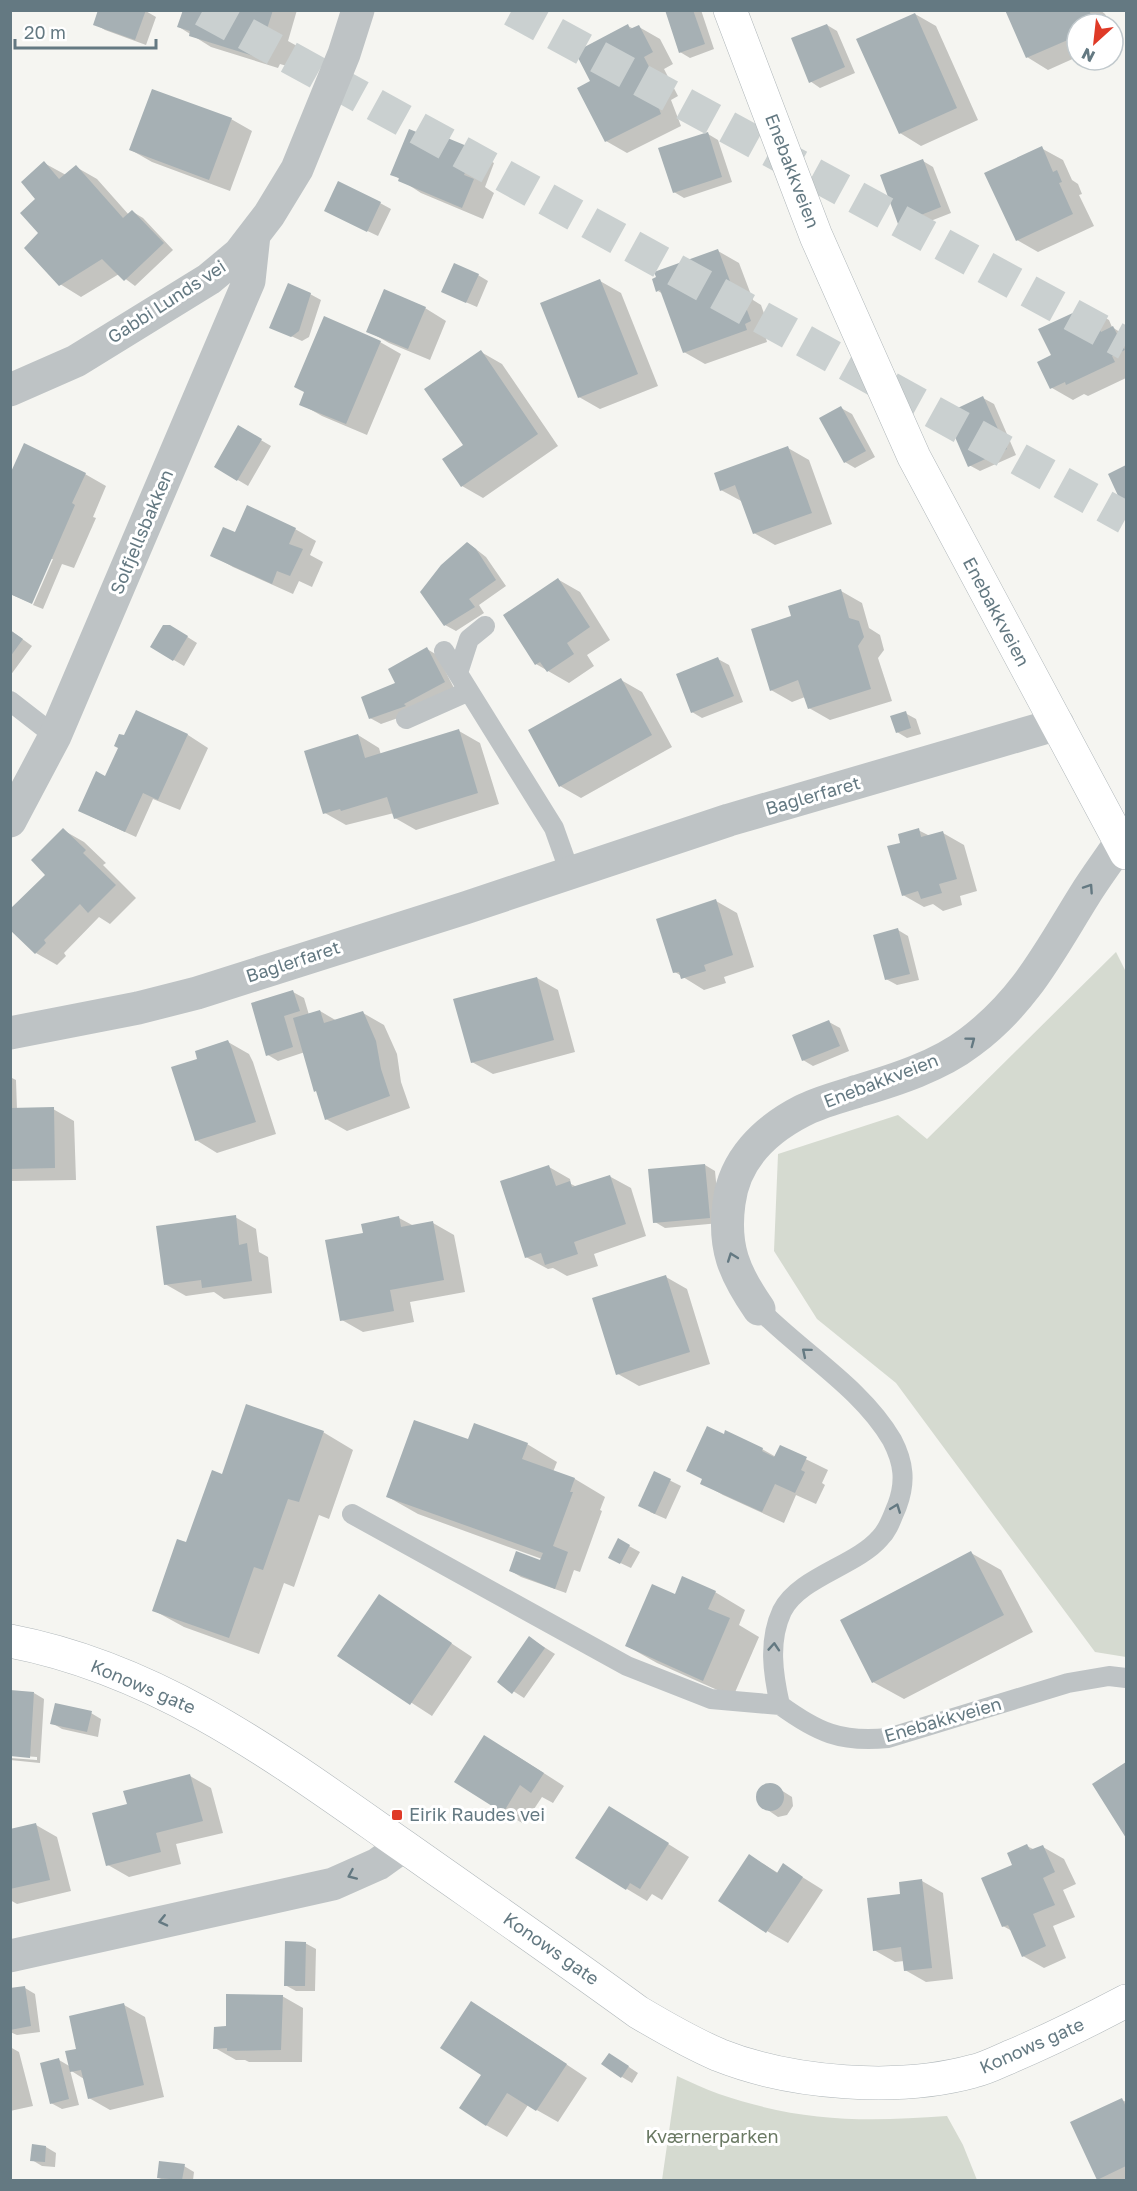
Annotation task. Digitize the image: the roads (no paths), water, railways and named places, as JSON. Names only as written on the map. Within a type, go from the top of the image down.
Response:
[{"type":"street","name":"Gabbi Lunds vei","points":[[10,390],[76,361],[209,279],[239,254],[269,215],[297,169],[344,54],[358,10]]},
{"type":"street","name":"Enebakkveien","points":[[730,10],[816,236],[914,457],[1124,848],[1084,896],[1048,957],[1023,992],[1002,1015],[969,1044],[924,1068],[803,1110],[772,1130],[741,1162],[730,1196],[726,1226],[729,1250],[743,1286],[759,1308]]},
{"type":"street","name":"Solfjellsbakken","points":[[10,821],[55,736],[249,281],[254,235]]},
{"type":"street","name":"Baglerfaret","points":[[10,1033],[138,1008],[197,993],[729,820],[1058,724]]},
{"type":"street","name":"Konows gate","points":[[10,1641],[36,1646],[97,1666],[198,1711],[282,1760],[638,2012],[681,2037],[720,2055],[763,2069],[809,2078],[892,2083],[947,2077],[975,2071],[1064,2035],[1126,2001]]},
{"type":"street","points":[[10,1956],[333,1884],[378,1864],[403,1846]]},
{"type":"lane","points":[[458,673],[469,639],[485,626]]},
{"type":"lane","points":[[444,651],[554,828],[570,873]]},
{"type":"lane","points":[[406,718],[469,691]]},
{"type":"lane","points":[[10,701],[55,736]]},
{"type":"lane","name":"Enebakkveien","points":[[759,1308],[783,1333],[868,1407],[892,1441],[900,1459],[904,1480],[890,1524],[880,1538],[862,1553],[794,1595],[783,1610],[772,1651],[780,1705],[803,1722],[821,1730],[843,1738],[864,1741],[898,1735],[1068,1683],[1109,1676],[1126,1678]]},
{"type":"lane","points":[[352,1514],[627,1666],[711,1698],[780,1705]]},
{"type":"tunnel","points":[[203,10],[1126,518]]},
{"type":"tunnel","points":[[512,10],[1126,344]]},
{"type":"place","name":"Eirik Raudes vei","points":[[397,1815]]},
{"type":"park label","name":"Kværnerparken","points":[[712,2137]]}]
